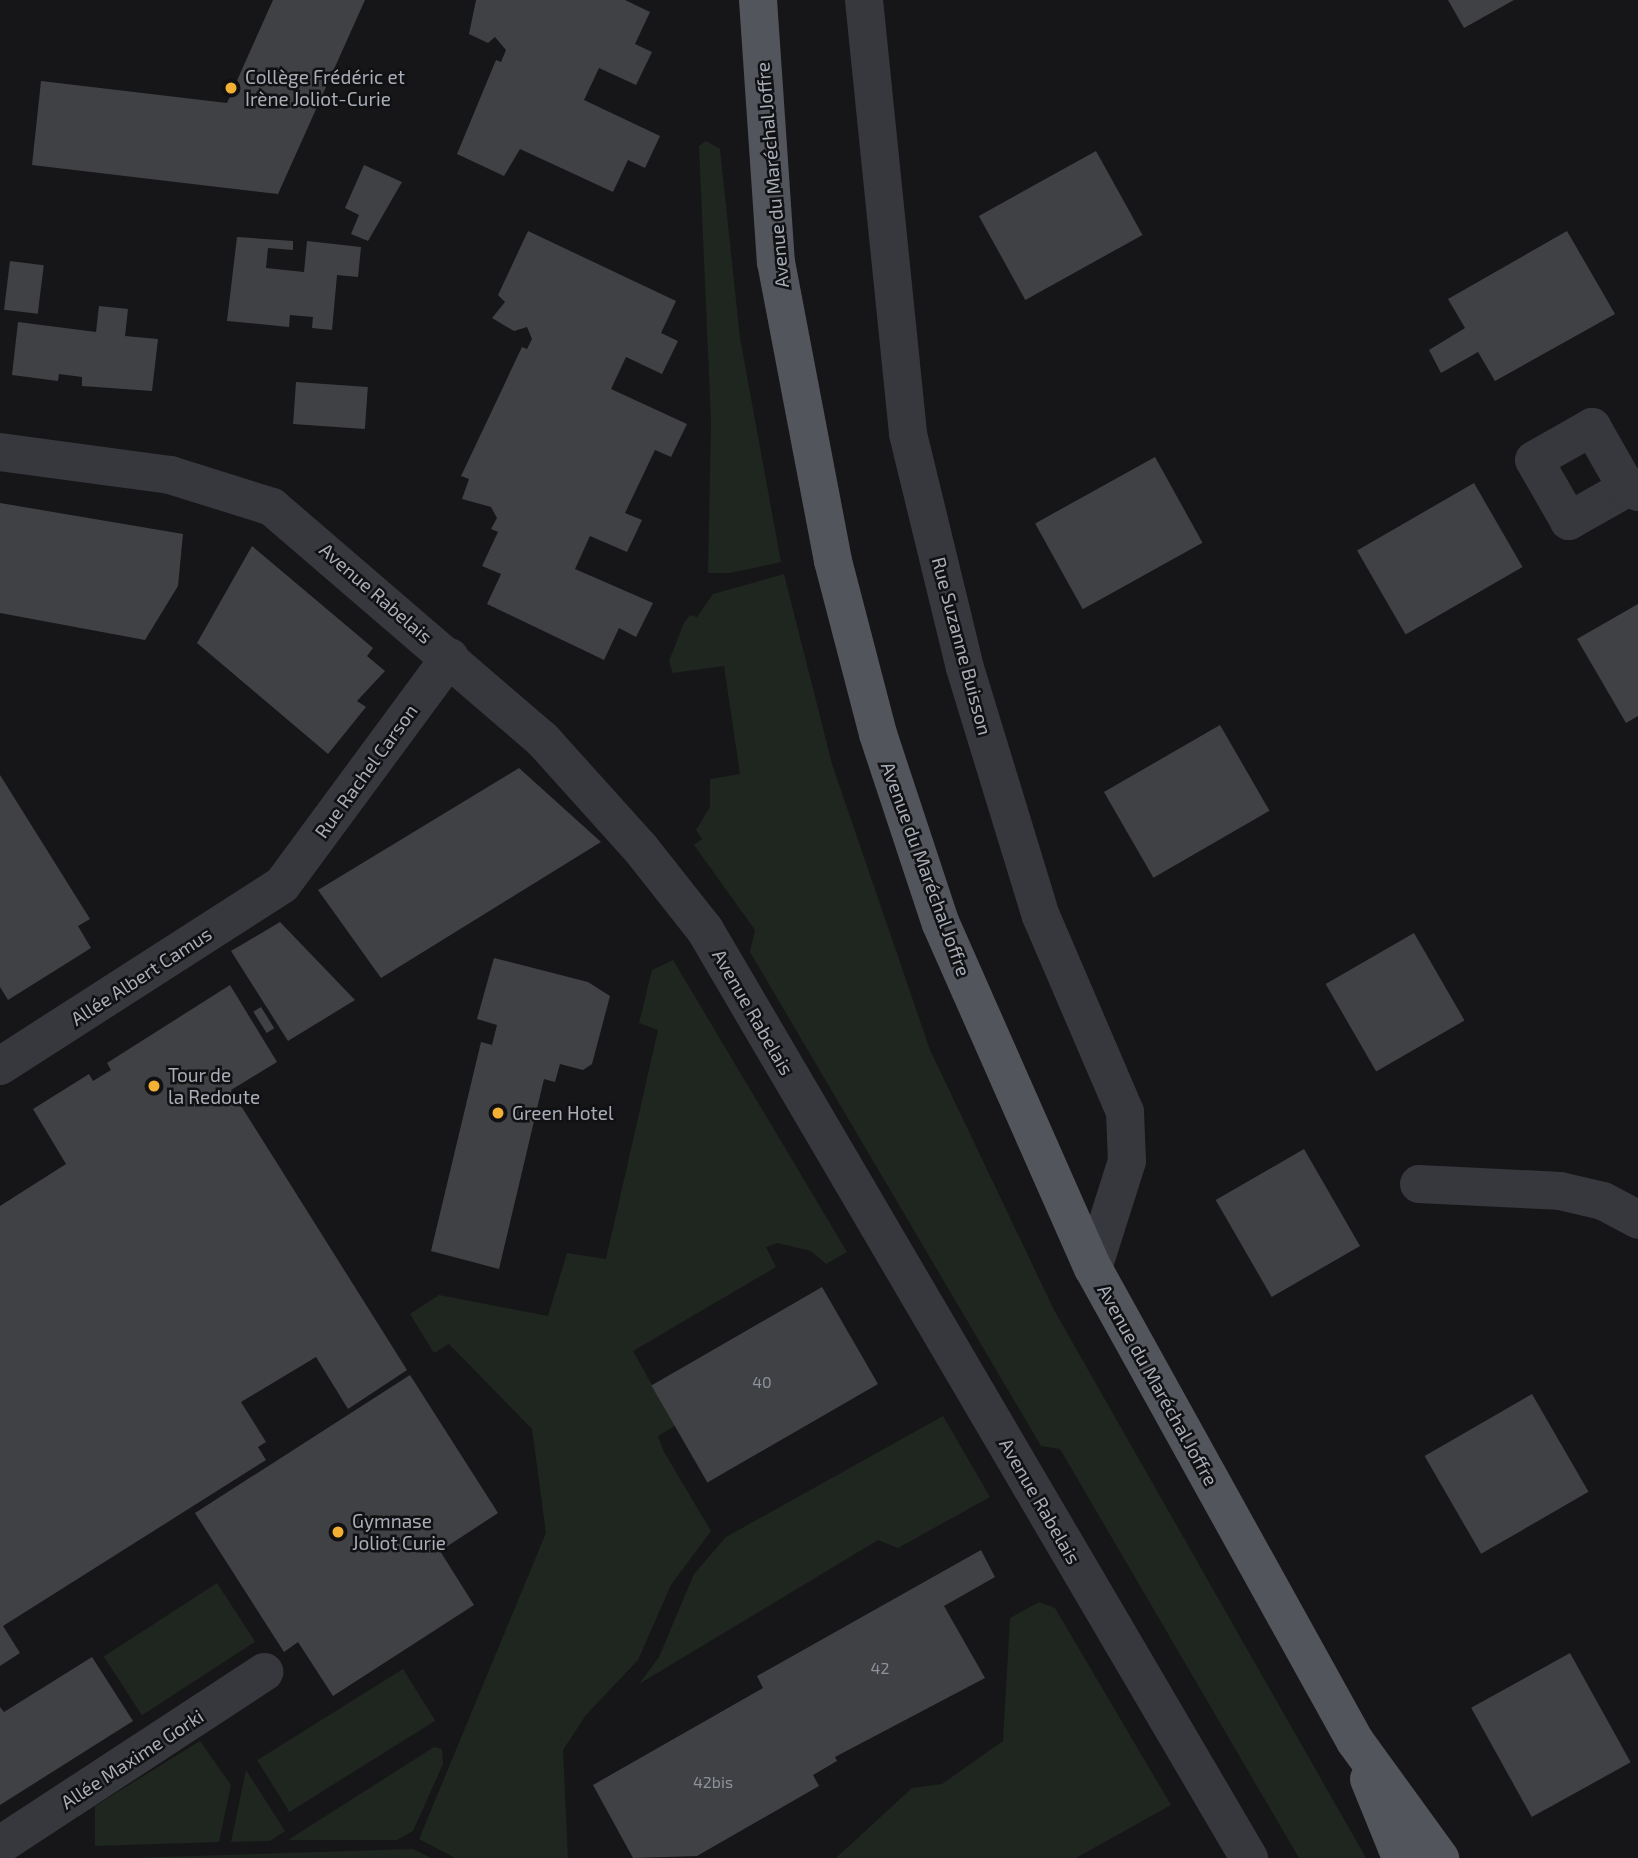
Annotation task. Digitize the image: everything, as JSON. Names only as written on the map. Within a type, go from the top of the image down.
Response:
[{"type":"main road","name":"Avenue du Maréchal Joffre","points":[[758,0],[776,262],[833,561],[878,734],[941,924],[1093,1268],[1355,1741],[1440,1858]]},
{"type":"main road","name":"Avenue du Maréchal Joffre","points":[[1355,1741],[1401,1858]]},
{"type":"street","name":"Rue Suzanne Buisson","points":[[864,0],[908,434],[965,668],[1041,916],[1125,1112],[1128,1161],[1093,1268]]},
{"type":"street","name":"Avenue Rabelais","points":[[0,452],[170,475],[272,507],[450,657],[542,739],[705,930],[1249,1858]]},
{"type":"street","name":"Rue Rachel Carson","points":[[282,886],[450,657]]},
{"type":"street","name":"Allée Albert Camus","points":[[2,1061],[282,886]]},
{"type":"street","points":[[1419,1184],[1560,1191],[1603,1201],[1638,1220]]},
{"type":"street","name":"Allée Maxime Gorki","points":[[0,1844],[264,1672]]},
{"type":"shaded area","points":[[706,141],[720,149],[740,338],[781,562],[730,573],[708,573],[711,421],[699,146]]},
{"type":"shaded area","points":[[784,574],[832,764],[930,1050],[1054,1310],[1366,1858],[1299,1858],[1060,1449],[1041,1446],[750,952],[755,930],[694,845],[702,839],[696,830],[710,807],[710,779],[740,774],[724,666],[673,673],[669,661],[684,623],[690,615],[697,617],[713,594]]},
{"type":"shaded area","points":[[673,960],[847,1252],[826,1264],[811,1251],[777,1243],[766,1247],[776,1267],[633,1351],[675,1426],[658,1436],[664,1452],[711,1531],[671,1585],[638,1660],[586,1715],[563,1750],[568,1858],[455,1858],[419,1839],[546,1533],[532,1429],[449,1344],[434,1353],[410,1314],[439,1295],[548,1316],[567,1253],[606,1259],[658,1030],[639,1023],[652,970]]},
{"type":"shaded area","points":[[943,1416],[990,1497],[898,1548],[878,1540],[639,1684],[659,1657],[694,1574],[726,1537]]},
{"type":"shaded area","points":[[217,1583],[255,1642],[142,1715],[104,1657]]},
{"type":"shaded area","points":[[1039,1602],[1055,1608],[1171,1805],[1076,1858],[836,1858],[912,1788],[942,1784],[1003,1741],[1010,1618]]},
{"type":"shaded area","points":[[403,1669],[435,1721],[289,1812],[257,1760]]},
{"type":"shaded area","points":[[200,1741],[231,1785],[219,1842],[95,1846],[95,1806]]},
{"type":"shaded area","points":[[434,1747],[442,1749],[443,1764],[413,1831],[397,1840],[288,1840]]},
{"type":"shaded area","points":[[246,1770],[285,1831],[270,1841],[231,1842]]},
{"type":"shaded area","points":[[413,1849],[431,1858],[131,1858]]},
{"type":"building","points":[[273,0],[365,0],[278,194],[32,165],[41,81],[227,103]]},
{"type":"building","points":[[476,0],[625,0],[650,12],[635,44],[652,52],[636,85],[599,68],[584,100],[660,136],[645,168],[628,160],[613,192],[520,149],[504,176],[457,154],[496,60],[501,62],[506,50],[495,37],[488,43],[469,34]]},
{"type":"building","points":[[1448,0],[1514,0],[1464,28]]},
{"type":"building","points":[[1096,151],[1143,235],[1025,300],[979,216]]},
{"type":"building","points":[[364,165],[402,182],[368,241],[351,234],[359,215],[345,208]]},
{"type":"building","points":[[528,231],[676,301],[661,333],[678,341],[662,374],[626,357],[611,389],[687,424],[671,457],[655,450],[625,513],[642,520],[627,552],[590,536],[575,569],[653,603],[636,637],[619,628],[604,660],[487,604],[501,574],[482,566],[498,532],[491,529],[497,518],[491,507],[462,499],[469,479],[461,476],[522,347],[527,349],[532,339],[527,327],[514,331],[492,318],[505,302],[498,295]]},
{"type":"building","points":[[1567,231],[1615,314],[1495,381],[1478,352],[1441,373],[1429,350],[1465,328],[1448,299]]},
{"type":"building","points":[[237,237],[293,241],[293,250],[268,248],[266,268],[304,272],[307,241],[361,247],[358,277],[337,275],[332,330],[312,328],[313,317],[290,315],[289,327],[227,321]]},
{"type":"building","points":[[10,261],[44,265],[38,314],[4,310]]},
{"type":"building","points":[[99,306],[128,309],[125,336],[158,339],[152,391],[82,386],[82,377],[59,374],[58,381],[12,375],[18,322],[96,332]]},
{"type":"building","points":[[296,382],[368,387],[365,429],[293,424]]},
{"type":"building","points":[[1155,457],[1203,543],[1083,609],[1035,523]]},
{"type":"building","points":[[1474,483],[1522,567],[1406,635],[1357,550]]},
{"type":"building","points":[[0,503],[183,534],[178,586],[145,640],[0,613]]},
{"type":"building","points":[[252,546],[373,648],[367,656],[385,671],[357,701],[366,707],[328,754],[197,643]]},
{"type":"building","points":[[1638,604],[1638,716],[1626,723],[1577,639]]},
{"type":"building","points":[[1220,725],[1270,811],[1153,878],[1104,792]]},
{"type":"building","points":[[519,768],[601,842],[381,978],[318,890]]},
{"type":"building","points":[[0,775],[90,919],[78,926],[91,948],[8,1000],[0,987]]},
{"type":"building","points":[[280,922],[355,1000],[288,1041],[231,951]]},
{"type":"building","points":[[1414,933],[1464,1020],[1376,1071],[1326,984]]},
{"type":"building","name":"Green Hotel","points":[[494,958],[588,982],[610,996],[592,1064],[583,1070],[560,1064],[555,1082],[544,1079],[499,1269],[431,1251],[481,1042],[492,1045],[497,1025],[477,1019]]},
{"type":"building","points":[[230,985],[277,1062],[231,1090],[407,1370],[348,1409],[316,1357],[241,1402],[266,1442],[258,1447],[266,1460],[3,1626],[20,1653],[0,1666],[0,1206],[66,1164],[33,1109],[89,1074],[93,1081],[111,1070],[107,1063]]},
{"type":"building","points":[[261,1007],[274,1028],[267,1033],[253,1012]]},
{"type":"building","points":[[1304,1149],[1360,1246],[1272,1297],[1216,1200]]},
{"type":"building","points":[[822,1287],[878,1384],[707,1482],[651,1386]]},
{"type":"building","name":"Gymnase Joliot Curie","points":[[410,1375],[498,1513],[440,1551],[474,1605],[333,1696],[298,1642],[284,1652],[195,1513]]},
{"type":"building","points":[[1532,1394],[1588,1492],[1481,1554],[1425,1456]]},
{"type":"building","points":[[981,1550],[995,1577],[944,1606],[985,1678],[835,1757],[837,1761],[813,1775],[819,1786],[697,1856],[633,1858],[593,1785],[763,1688],[757,1676]]},
{"type":"building","points":[[1570,1653],[1631,1762],[1532,1817],[1471,1708]]},
{"type":"building","points":[[92,1657],[133,1721],[0,1805],[0,1707],[4,1712]]},
{"type":"place","name":"Collège Frédéric et Irène Joliot-Curie","points":[[231,88]]},
{"type":"place","name":"Tour de la Redoute","points":[[154,1086]]},
{"type":"place","name":"Green Hotel","points":[[498,1113]]},
{"type":"place","name":"Gymnase Joliot Curie","points":[[338,1532]]}]
